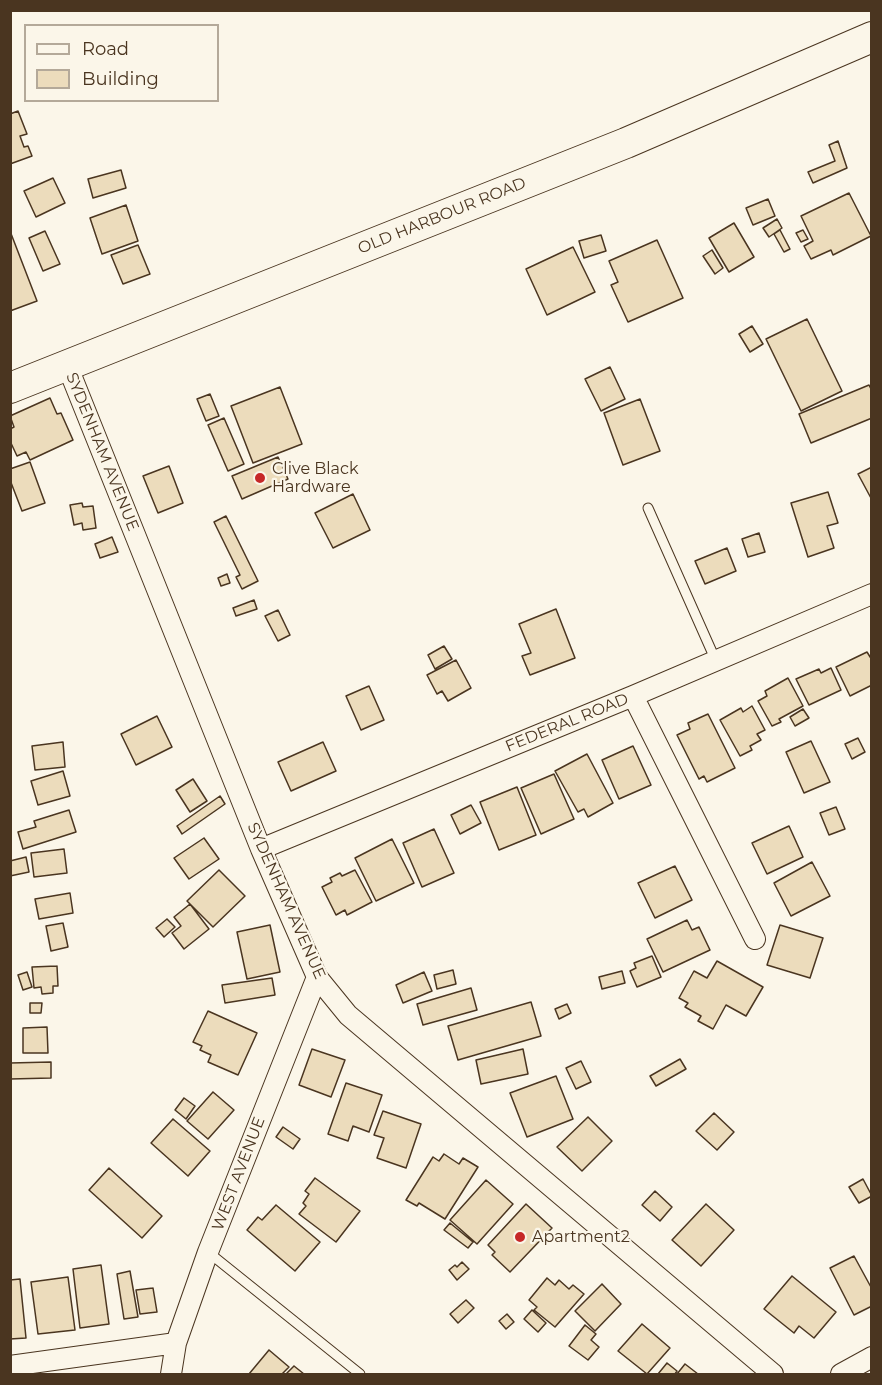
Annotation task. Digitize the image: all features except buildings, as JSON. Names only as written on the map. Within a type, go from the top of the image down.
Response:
[{"type":"main road","name":"OLD HARBOUR ROAD","points":[[10,388],[626,143],[872,37]]},
{"type":"street","name":"SYDENHAM AVENUE","points":[[67,365],[261,849],[317,977],[348,1015],[773,1374]]},
{"type":"street","name":"FEDERAL ROAD","points":[[261,849],[633,696],[872,594]]},
{"type":"street","points":[[633,696],[755,939]]},
{"type":"street","name":"WEST AVENUE","points":[[171,1374],[176,1343],[208,1252],[317,977]]},
{"type":"street","points":[[10,1366],[176,1343]]},
{"type":"street","points":[[841,1374],[872,1357]]},
{"type":"lane","points":[[648,508],[716,661]]},
{"type":"lane","points":[[208,1252],[360,1374]]},
{"type":"place","name":"Clive Black Hardware","points":[[260,478]]},
{"type":"place","name":"Apartment2","points":[[520,1237]]}]
